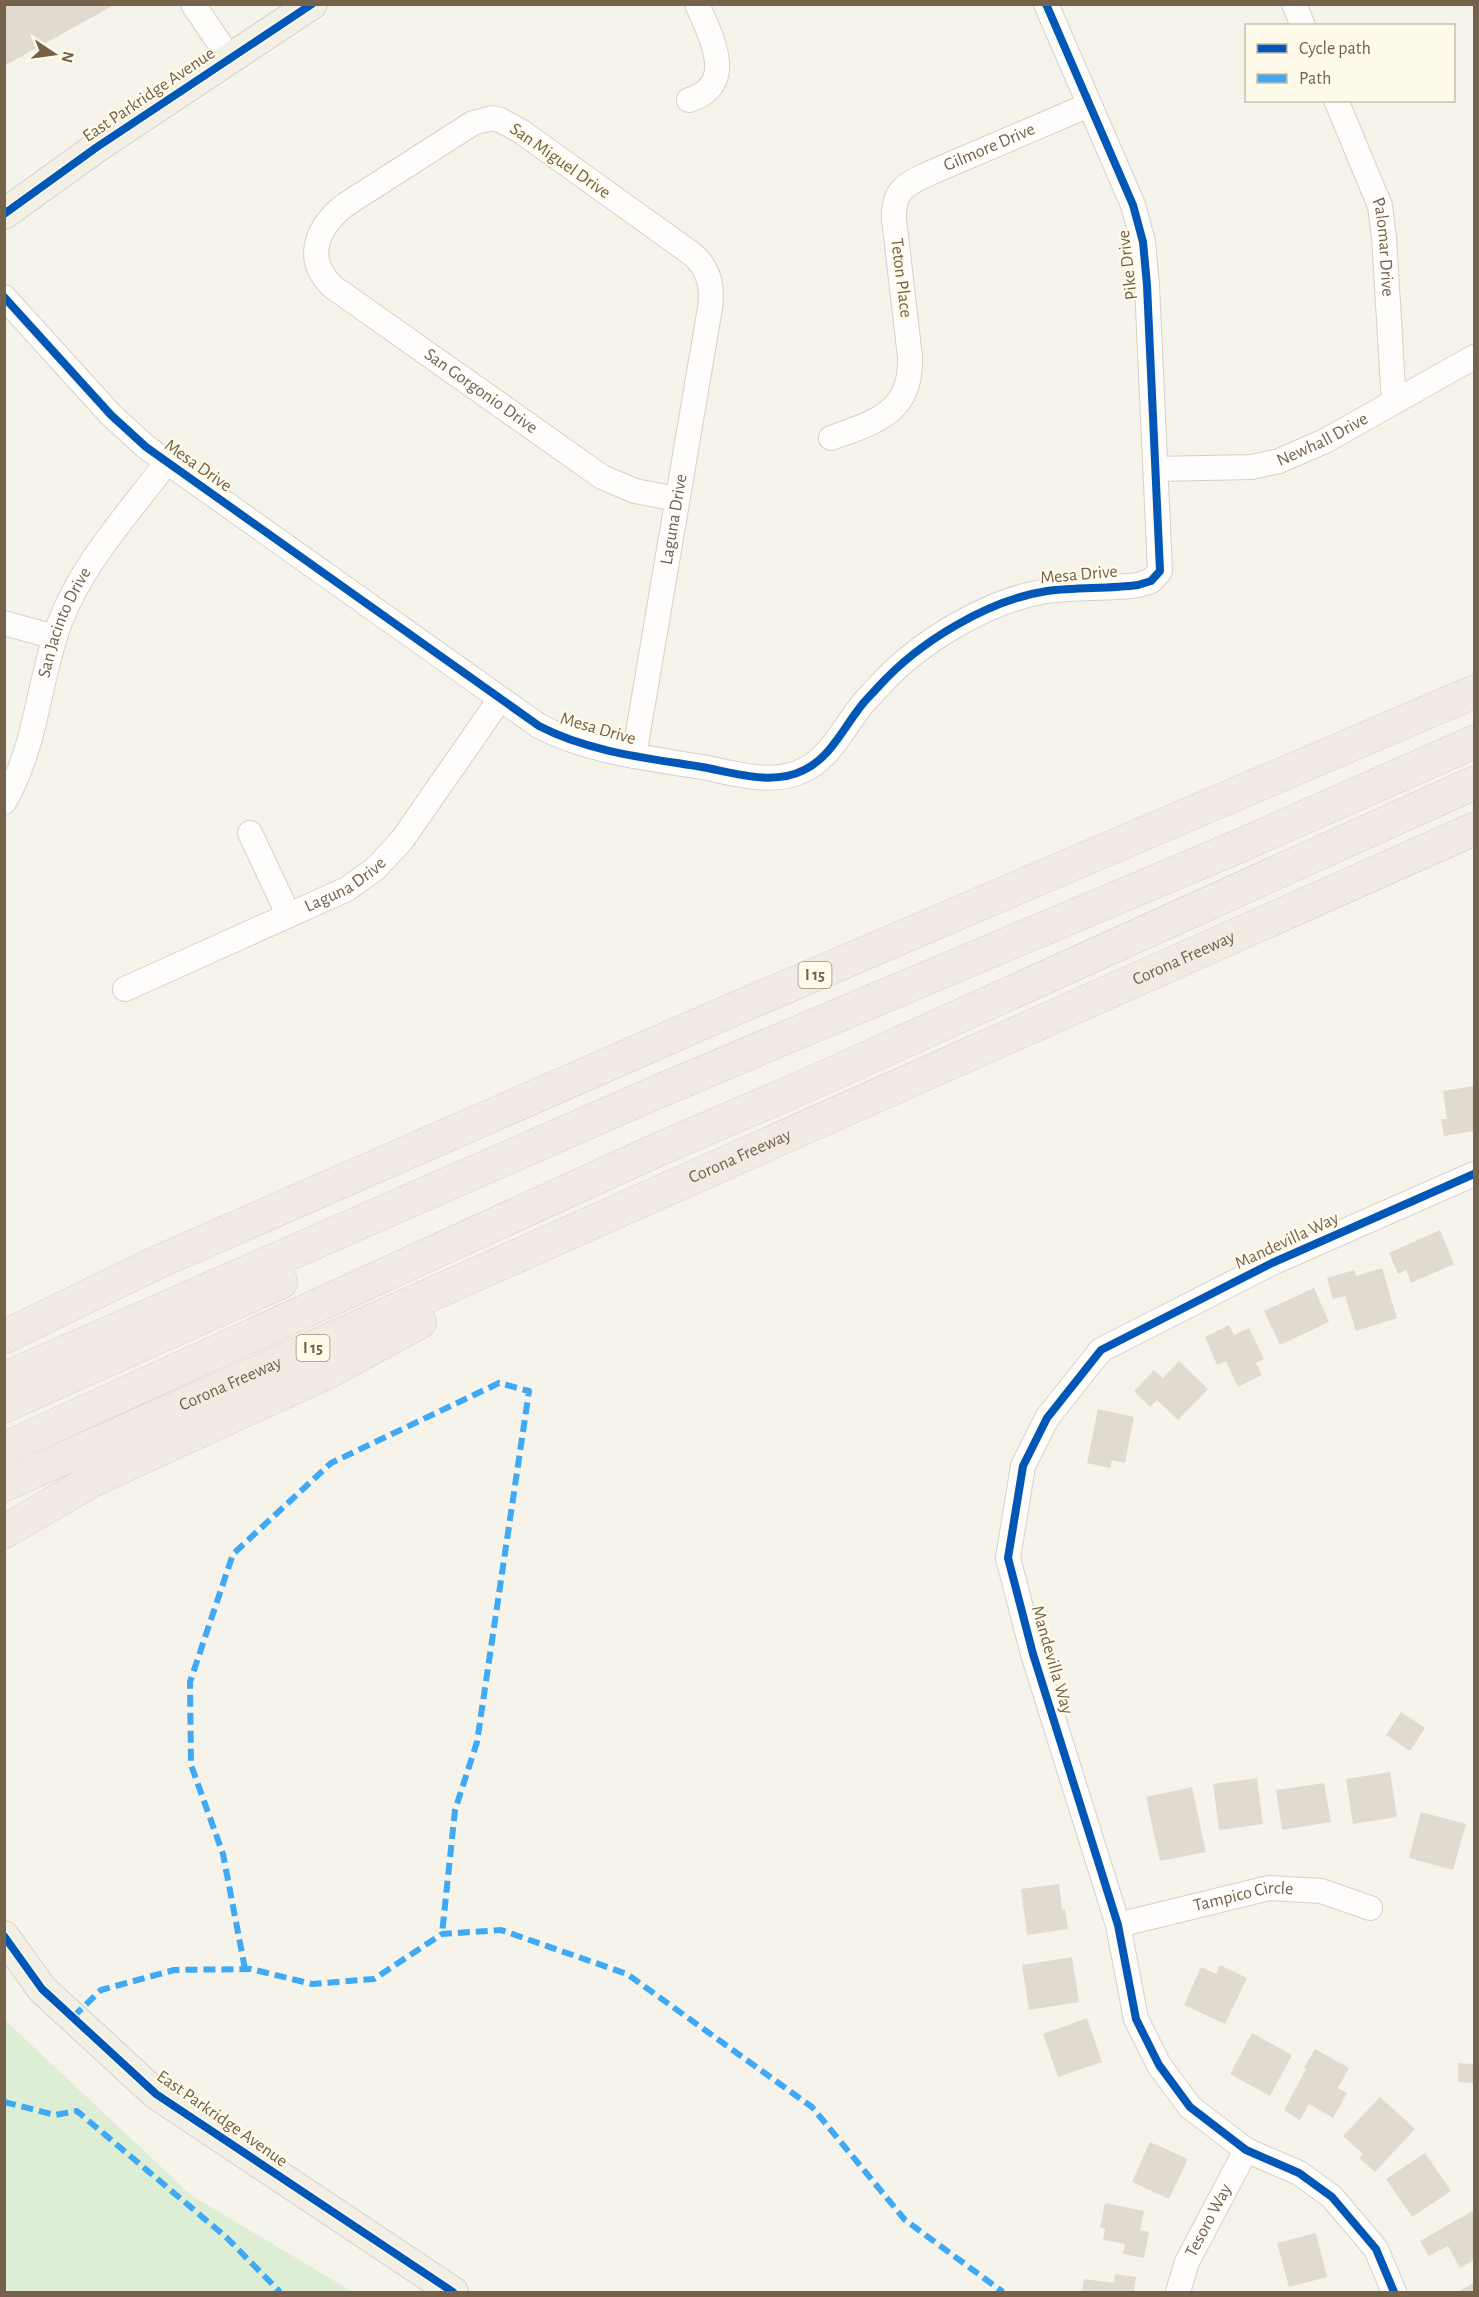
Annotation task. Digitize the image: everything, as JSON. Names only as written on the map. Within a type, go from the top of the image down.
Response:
[{"type":"highway","name":"I 15","points":[[4,1337],[158,1262],[743,1005],[1474,692]]},
{"type":"highway","points":[[4,1379],[646,1097],[1237,848],[1474,742]]},
{"type":"highway","points":[[4,1449],[657,1150],[803,1087],[1474,783]]},
{"type":"highway","name":"Corona Freeway","points":[[4,1485],[621,1212],[1474,829]]},
{"type":"highway","points":[[4,1406],[373,1241],[646,1097]]},
{"type":"highway","points":[[4,1426],[382,1260],[657,1150]]},
{"type":"highway","points":[[4,1532],[92,1481],[330,1371],[621,1212]]},
{"type":"highway","points":[[4,1325],[158,1262]]},
{"type":"main road","name":"East Parkridge Avenue","points":[[4,214],[97,147],[312,4]]},
{"type":"main road","name":"East Parkridge Avenue","points":[[4,1936],[42,1989],[156,2094],[453,2292]]},
{"type":"street","points":[[193,4],[230,59]]},
{"type":"street","points":[[689,100],[700,96],[712,87],[718,65],[711,38],[697,4]]},
{"type":"street","name":"Pike Drive","points":[[1046,4],[1133,205],[1143,242],[1156,469]]},
{"type":"street","points":[[1294,4],[1302,24]]},
{"type":"street","name":"Palomar Drive","points":[[1337,102],[1380,206],[1394,402]]},
{"type":"street","name":"Gilmore Drive","points":[[896,199],[906,186],[930,173],[1089,105]]},
{"type":"street","name":"San Miguel Drive","points":[[316,246],[324,228],[345,205],[461,129],[483,119],[492,118],[522,132],[692,254],[704,266],[710,281]]},
{"type":"street","name":"Teton Place","points":[[831,438],[875,421],[895,407],[907,389],[910,379],[910,357],[895,232],[896,199]]},
{"type":"street","name":"San Gorgonio Drive","points":[[316,246],[320,272],[333,286],[602,477],[635,491],[677,499]]},
{"type":"street","name":"Laguna Drive","points":[[634,756],[710,308],[710,281]]},
{"type":"street","name":"Mesa Drive","points":[[4,297],[111,415],[134,437],[539,726],[591,746],[634,756],[763,777],[795,775],[811,767],[824,755],[859,708],[892,674],[927,645],[962,623],[1003,604],[1032,594],[1127,586],[1151,581],[1158,575],[1161,567],[1156,469]]},
{"type":"street","name":"Newhall Drive","points":[[1156,469],[1252,467],[1270,464],[1325,441],[1474,357]]},
{"type":"street","name":"San Jacinto Drive","points":[[4,802],[24,760],[55,637],[73,592],[85,572],[167,462]]},
{"type":"street","points":[[4,623],[55,637]]},
{"type":"street","name":"Laguna Drive","points":[[125,989],[347,889],[366,877],[406,835],[500,699]]},
{"type":"street","points":[[250,833],[288,914]]},
{"type":"street","name":"Mandevilla Way","points":[[1394,2292],[1376,2249],[1332,2197],[1299,2173],[1246,2150],[1190,2107],[1159,2065],[1136,2019],[1118,1925],[1033,1654],[1008,1557],[1023,1466],[1047,1418],[1101,1350],[1272,1263],[1474,1174]]},
{"type":"street","name":"Tampico Circle","points":[[1118,1925],[1269,1888],[1321,1891],[1370,1908]]},
{"type":"street","name":"Tesoro Way","points":[[1178,2292],[1187,2262],[1246,2150]]},
{"type":"green space","points":[[5,2020],[191,2195],[353,2292],[5,2292]]},
{"type":"building","points":[[4,4],[116,4],[4,66]]},
{"type":"building","points":[[1474,1086],[1474,1131],[1444,1136],[1441,1119],[1447,1119],[1443,1091]]},
{"type":"building","points":[[1440,1230],[1454,1264],[1411,1283],[1406,1270],[1398,1274],[1389,1253]]},
{"type":"building","points":[[1382,1268],[1397,1318],[1356,1331],[1345,1296],[1333,1299],[1327,1278],[1354,1270],[1356,1276]]},
{"type":"building","points":[[1314,1288],[1329,1322],[1280,1345],[1264,1311]]},
{"type":"building","points":[[1229,1325],[1234,1335],[1249,1328],[1264,1359],[1256,1363],[1262,1375],[1238,1387],[1226,1361],[1217,1365],[1205,1337]]},
{"type":"building","points":[[1179,1361],[1208,1389],[1178,1420],[1157,1400],[1150,1407],[1134,1391],[1154,1370],[1163,1378]]},
{"type":"building","points":[[1098,1409],[1134,1417],[1125,1463],[1112,1460],[1110,1468],[1087,1463]]},
{"type":"building","points":[[1401,1712],[1425,1728],[1410,1751],[1386,1735]]},
{"type":"building","points":[[1390,1772],[1397,1817],[1353,1824],[1346,1779]]},
{"type":"building","points":[[1257,1778],[1263,1824],[1219,1830],[1213,1784]]},
{"type":"building","points":[[1324,1783],[1331,1822],[1282,1830],[1276,1790]]},
{"type":"building","points":[[1192,1787],[1206,1852],[1160,1861],[1146,1797]]},
{"type":"building","points":[[1421,1812],[1466,1824],[1453,1870],[1409,1858]]},
{"type":"building","points":[[1059,1884],[1062,1909],[1065,1909],[1068,1929],[1027,1935],[1021,1889]]},
{"type":"building","points":[[1072,1957],[1079,2002],[1029,2010],[1022,1965]]},
{"type":"building","points":[[1220,1965],[1247,1978],[1225,2024],[1184,2005],[1201,1967],[1216,1974]]},
{"type":"building","points":[[1087,2018],[1102,2062],[1058,2077],[1043,2034]]},
{"type":"building","points":[[1252,2033],[1292,2055],[1270,2096],[1230,2074]]},
{"type":"building","points":[[1315,2049],[1349,2068],[1338,2088],[1347,2093],[1333,2118],[1309,2104],[1300,2120],[1284,2110]]},
{"type":"building","points":[[1458,2063],[1474,2064],[1474,2083],[1458,2082]]},
{"type":"building","points":[[1380,2097],[1415,2129],[1375,2172],[1359,2158],[1363,2154],[1343,2136]]},
{"type":"building","points":[[1150,2142],[1188,2159],[1169,2199],[1132,2182]]},
{"type":"building","points":[[1425,2153],[1451,2191],[1412,2217],[1386,2179]]},
{"type":"building","points":[[1105,2203],[1144,2211],[1140,2230],[1149,2232],[1144,2258],[1123,2254],[1125,2244],[1103,2240],[1105,2229],[1100,2227]]},
{"type":"building","points":[[1474,2210],[1474,2260],[1460,2268],[1448,2246],[1429,2256],[1420,2241]]},
{"type":"building","points":[[1316,2233],[1327,2277],[1289,2287],[1277,2243]]},
{"type":"building","points":[[1115,2274],[1136,2277],[1134,2292],[1082,2292],[1084,2279],[1114,2283]]},
{"type":"building","points":[[1474,2283],[1474,2292],[1457,2292]]},
{"type":"marked path","points":[[245,1969],[223,1854],[191,1765],[190,1682],[233,1554],[331,1463],[499,1383],[529,1391],[477,1742],[455,1810],[442,1934]]},
{"type":"marked path","points":[[73,2017],[101,1990],[174,1970],[251,1969],[312,1984],[374,1979],[442,1934],[501,1930],[627,1974],[812,2107],[905,2220],[1003,2292]]},
{"type":"marked path","points":[[4,2102],[55,2115],[77,2111],[226,2237],[280,2292]]},
{"type":"cycle path","points":[[4,214],[97,147],[312,4]]},
{"type":"cycle path","points":[[4,297],[111,415],[146,447],[539,726],[578,742],[639,757],[753,777],[792,775],[821,759],[863,704],[895,670],[956,625],[1001,603],[1024,596],[1047,591],[1138,585],[1151,581],[1160,571],[1143,242],[1133,205],[1046,4]]},
{"type":"cycle path","points":[[1394,2292],[1376,2249],[1332,2197],[1299,2173],[1246,2150],[1190,2107],[1159,2065],[1136,2019],[1118,1925],[1033,1654],[1008,1558],[1023,1466],[1047,1418],[1101,1350],[1272,1263],[1474,1174]]},
{"type":"cycle path","points":[[4,1936],[42,1989],[156,2094],[453,2292]]}]
